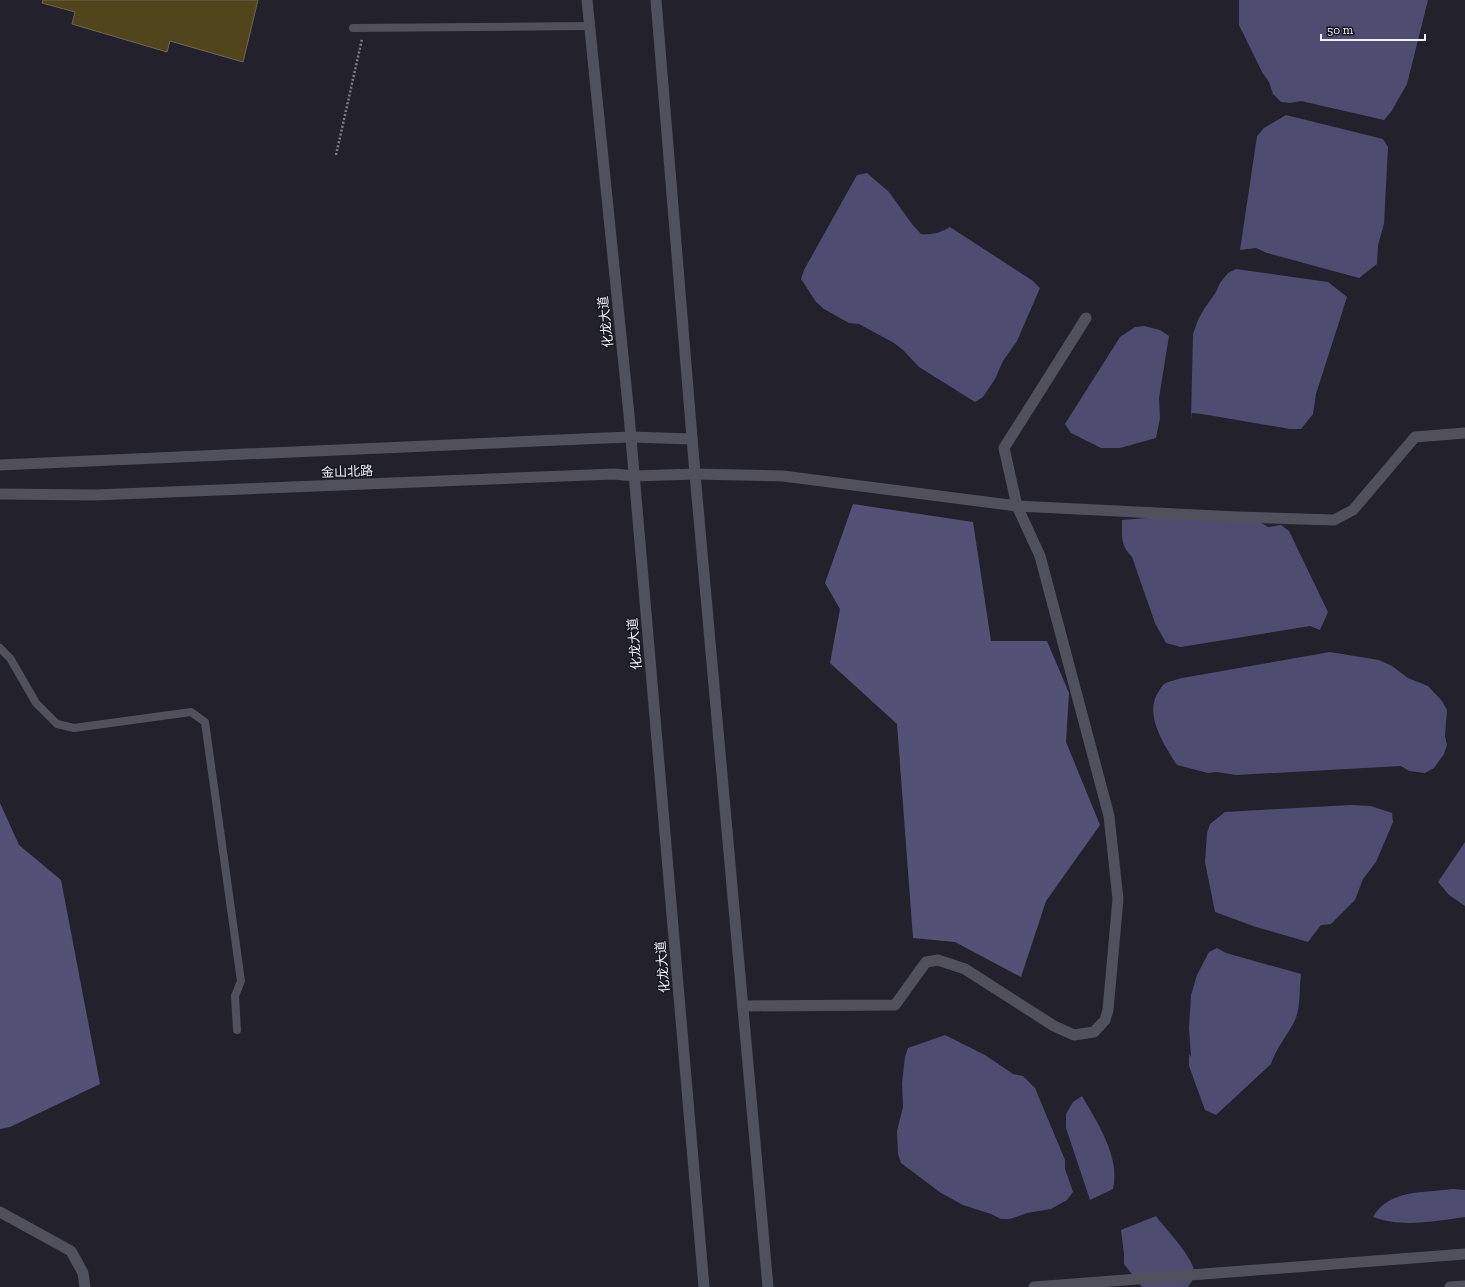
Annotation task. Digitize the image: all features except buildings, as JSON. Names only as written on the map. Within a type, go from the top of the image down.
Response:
[{"type":"street","name":"化龙大道","points":[[587,0],[634,476],[704,1287]]},
{"type":"street","points":[[656,0],[695,474],[768,1287]]},
{"type":"street","points":[[743,1006],[895,1006],[926,962],[938,960],[965,969],[1054,1026],[1074,1035],[1094,1032],[1105,1020],[1108,1010],[1118,899],[1109,816],[1040,556],[1017,506],[1004,448],[1086,318]]},
{"type":"street","name":"金山北路","points":[[0,494],[95,496],[614,474],[634,476],[695,474],[783,476],[1017,506],[1237,517],[1334,520],[1353,510],[1415,437],[1465,433]]},
{"type":"street","name":"金山北路","points":[[0,465],[630,437],[692,439]]},
{"type":"street","points":[[0,1212],[71,1251],[83,1273],[85,1287]]},
{"type":"street","points":[[1034,1287],[1465,1254]]},
{"type":"street","points":[[1450,1287],[1465,1286]]},
{"type":"lane","points":[[353,28],[589,26]]},
{"type":"lane","points":[[0,648],[10,658],[36,704],[57,724],[74,728],[191,712],[205,722],[241,981],[234,996],[237,1030]]},
{"type":"path","points":[[336,155],[364,28]]},
{"type":"shaded area","points":[[1239,0],[1428,0],[1407,84],[1391,112],[1384,120],[1301,101],[1290,103],[1281,102],[1273,94],[1269,82],[1262,72],[1239,25]]},
{"type":"shaded area","points":[[1286,115],[1383,139],[1388,147],[1384,224],[1378,245],[1377,264],[1359,278],[1267,253],[1256,248],[1240,250],[1257,136],[1264,128]]},
{"type":"shaded area","points":[[867,173],[889,192],[921,234],[936,233],[950,227],[1033,281],[1040,288],[1017,341],[1003,361],[995,379],[983,397],[975,402],[919,367],[894,343],[859,324],[849,323],[824,309],[816,302],[801,279],[804,270],[857,175]]},
{"type":"shaded area","points":[[1236,269],[1328,282],[1347,297],[1316,394],[1313,414],[1301,429],[1290,429],[1192,413],[1191,419],[1193,334],[1198,320],[1220,283],[1228,273]]},
{"type":"shaded area","points":[[1144,326],[1160,330],[1169,336],[1159,398],[1160,418],[1156,438],[1120,448],[1101,448],[1071,433],[1065,424],[1120,337],[1135,327]]},
{"type":"shaded area","points":[[853,504],[973,522],[991,641],[1047,641],[1069,693],[1066,742],[1100,825],[1046,901],[1021,977],[955,942],[913,938],[897,724],[830,663],[840,609],[825,583]]},
{"type":"shaded area","points":[[1220,512],[1260,522],[1268,527],[1281,525],[1289,531],[1328,612],[1320,630],[1310,626],[1181,647],[1166,643],[1155,623],[1132,557],[1125,548],[1122,536],[1122,520]]},
{"type":"shaded area","points":[[1330,652],[1379,660],[1392,666],[1408,678],[1428,686],[1442,701],[1447,710],[1445,736],[1447,745],[1444,754],[1434,768],[1425,773],[1409,771],[1401,766],[1236,775],[1217,772],[1208,773],[1177,765],[1161,739],[1154,719],[1153,709],[1155,700],[1164,684],[1182,678]]},
{"type":"shaded area","points":[[0,803],[19,845],[61,880],[100,1084],[10,1127],[0,1129]]},
{"type":"shaded area","points":[[1350,805],[1371,806],[1392,813],[1393,822],[1376,862],[1363,879],[1355,900],[1331,924],[1321,925],[1308,942],[1256,927],[1215,912],[1205,862],[1207,833],[1210,824],[1225,812]]},
{"type":"shaded area","points":[[1465,842],[1465,906],[1449,895],[1438,882]]},
{"type":"shaded area","points":[[1217,948],[1226,953],[1301,974],[1297,1015],[1276,1052],[1271,1064],[1216,1115],[1205,1110],[1189,1066],[1189,1054],[1191,1057],[1189,1028],[1191,995],[1197,975],[1209,952]]},
{"type":"shaded area","points":[[945,1035],[985,1055],[1013,1074],[1023,1076],[1035,1088],[1065,1160],[1065,1169],[1073,1192],[1067,1200],[1051,1209],[1027,1213],[1010,1219],[1001,1219],[991,1214],[963,1205],[941,1193],[901,1163],[898,1154],[897,1131],[903,1107],[902,1083],[905,1057],[908,1048]]},
{"type":"shaded area","points":[[1082,1096],[1101,1129],[1111,1153],[1115,1177],[1113,1189],[1090,1200],[1066,1128],[1066,1114],[1073,1102]]},
{"type":"shaded area","points":[[1452,1189],[1465,1190],[1465,1217],[1430,1222],[1407,1223],[1373,1217],[1388,1201],[1398,1197],[1419,1192]]},
{"type":"shaded area","points":[[1156,1216],[1180,1245],[1191,1262],[1194,1270],[1194,1276],[1188,1287],[1142,1287],[1124,1264],[1121,1230]]}]
